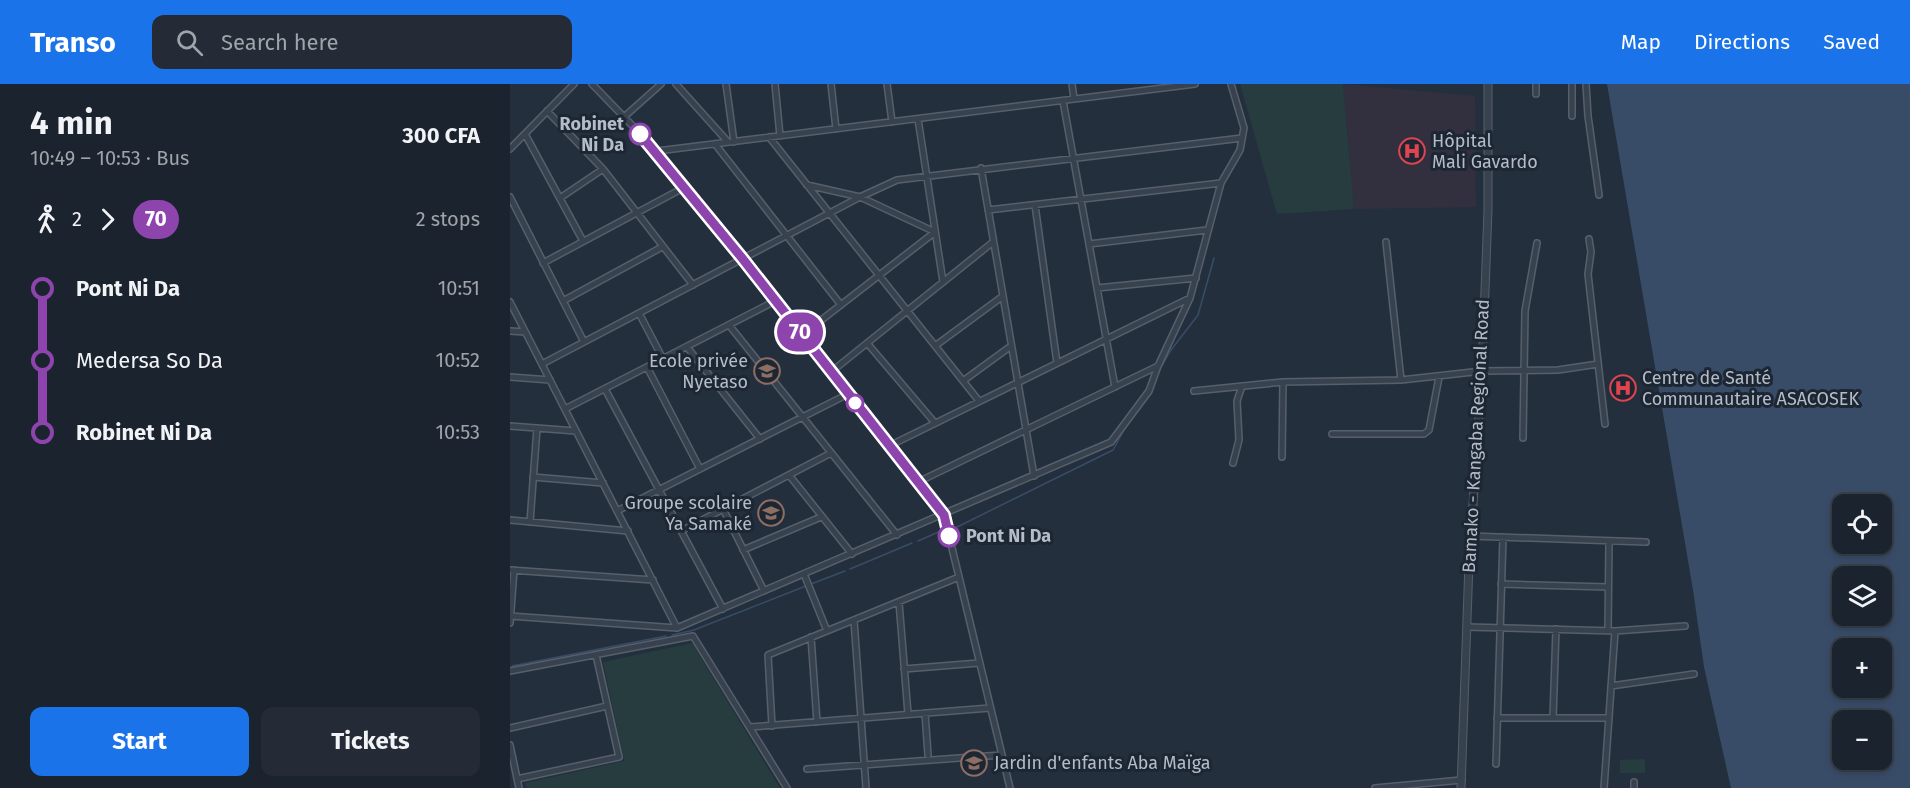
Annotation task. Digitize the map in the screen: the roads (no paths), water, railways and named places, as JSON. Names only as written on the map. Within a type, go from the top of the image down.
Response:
[{"type":"street","points":[[510,149],[574,84]]},
{"type":"street","points":[[592,84],[657,151],[944,515],[1010,788]]},
{"type":"street","points":[[624,117],[661,84]]},
{"type":"street","points":[[676,84],[731,142]]},
{"type":"street","points":[[726,84],[731,142]]},
{"type":"street","points":[[775,84],[780,136]]},
{"type":"street","points":[[831,84],[836,129]]},
{"type":"street","points":[[887,84],[892,122]]},
{"type":"street","points":[[1072,84],[1074,99]]},
{"type":"street","points":[[657,151],[1195,84]]},
{"type":"street","points":[[510,615],[677,628],[1111,442],[1149,391],[1158,366],[1190,298],[1221,183],[1240,150],[1244,128],[1231,84]]},
{"type":"street","name":"Bamako - Kangaba Regional Road","points":[[1462,784],[1470,536],[1482,371],[1488,210],[1488,84]]},
{"type":"street","points":[[1536,84],[1536,94]]},
{"type":"street","points":[[1572,84],[1572,116]]},
{"type":"street","points":[[1586,84],[1599,195]]},
{"type":"street","points":[[1063,100],[1115,387]]},
{"type":"street","points":[[547,111],[603,168],[635,213],[693,285]]},
{"type":"street","points":[[918,118],[943,282]]},
{"type":"street","points":[[525,134],[584,241]]},
{"type":"street","points":[[769,137],[980,401]]},
{"type":"street","points":[[542,364],[830,212],[897,180],[1242,138]]},
{"type":"street","points":[[716,144],[841,305]]},
{"type":"street","points":[[560,198],[603,168]]},
{"type":"street","points":[[981,168],[1034,476]]},
{"type":"street","points":[[988,210],[1221,183]]},
{"type":"street","points":[[807,185],[860,197],[935,232]]},
{"type":"street","points":[[543,263],[685,187]]},
{"type":"street","points":[[510,197],[584,342]]},
{"type":"street","points":[[1035,204],[1057,363]]},
{"type":"street","points":[[1089,244],[1207,230]]},
{"type":"street","points":[[802,335],[935,232]]},
{"type":"street","points":[[1589,239],[1591,252],[1588,274],[1605,424]]},
{"type":"street","points":[[831,372],[993,242]]},
{"type":"street","points":[[1386,242],[1401,380]]},
{"type":"street","points":[[1523,438],[1522,370],[1525,311],[1537,243]]},
{"type":"street","points":[[563,302],[662,247]]},
{"type":"street","points":[[1097,288],[1196,278]]},
{"type":"street","points":[[935,346],[1003,296]]},
{"type":"street","points":[[889,446],[1190,298]]},
{"type":"street","points":[[565,409],[775,301]]},
{"type":"street","points":[[510,302],[677,628]]},
{"type":"street","points":[[639,313],[663,359]]},
{"type":"street","points":[[729,325],[897,535]]},
{"type":"street","points":[[510,331],[525,332]]},
{"type":"street","points":[[867,343],[935,423]]},
{"type":"street","points":[[963,381],[1011,346]]},
{"type":"street","points":[[687,347],[760,438]]},
{"type":"street","points":[[1194,391],[1283,382],[1401,380],[1482,371],[1558,370],[1598,364]]},
{"type":"street","points":[[918,482],[1158,366]]},
{"type":"street","points":[[647,367],[700,469]]},
{"type":"street","points":[[510,376],[550,380]]},
{"type":"street","points":[[1332,435],[1424,434],[1429,430],[1439,377]]},
{"type":"street","points":[[1282,457],[1283,382]]},
{"type":"street","points":[[1233,463],[1239,440],[1237,401],[1242,386]]},
{"type":"street","points":[[605,389],[723,609]]},
{"type":"street","points":[[617,511],[848,394]]},
{"type":"street","points":[[510,426],[576,431]]},
{"type":"street","points":[[530,522],[537,428]]},
{"type":"street","points":[[681,531],[831,453]]},
{"type":"street","points":[[789,475],[852,554]]},
{"type":"street","points":[[533,477],[603,483]]},
{"type":"street","points":[[723,509],[764,591]]},
{"type":"street","points":[[743,550],[821,517]]},
{"type":"street","points":[[510,520],[628,531]]},
{"type":"street","points":[[1470,536],[1646,542]]},
{"type":"street","points":[[1496,764],[1503,537]]},
{"type":"street","points":[[1604,788],[1611,686],[1609,541]]},
{"type":"street","points":[[510,623],[512,570],[653,580]]},
{"type":"street","points":[[804,574],[827,631]]},
{"type":"street","points":[[772,726],[768,654],[959,577]]},
{"type":"street","points":[[1502,584],[1608,587]]},
{"type":"street","points":[[898,602],[908,714]]},
{"type":"street","points":[[854,620],[866,788]]},
{"type":"street","points":[[1467,627],[1611,631],[1684,626]]},
{"type":"street","points":[[667,627],[671,640]]},
{"type":"street","points":[[1553,718],[1556,630]]},
{"type":"street","points":[[510,671],[693,636],[787,788]]},
{"type":"street","points":[[811,637],[817,722]]},
{"type":"street","points":[[517,779],[619,757],[596,655]]},
{"type":"street","points":[[904,669],[979,663]]},
{"type":"street","points":[[1611,686],[1694,674]]},
{"type":"street","points":[[510,728],[608,706]]},
{"type":"street","points":[[750,727],[990,708]]},
{"type":"street","points":[[925,713],[928,755]]},
{"type":"street","points":[[1497,718],[1609,718]]},
{"type":"street","points":[[510,745],[519,788]]},
{"type":"street","points":[[807,769],[1002,755]]},
{"type":"street","points":[[1375,788],[1462,784]]},
{"type":"water","points":[[1607,84],[1910,84],[1910,788],[1731,788],[1704,667]]},
{"type":"waterway","points":[[1159,371],[1171,350],[1198,315],[1214,258]]},
{"type":"waterway","points":[[953,529],[1113,450],[1129,421]]},
{"type":"waterway","points":[[918,541],[943,530]]},
{"type":"waterway","points":[[850,569],[912,543]]},
{"type":"waterway","points":[[811,584],[845,571]]},
{"type":"waterway","points":[[672,635],[694,630],[806,586]]},
{"type":"waterway","points":[[512,666],[666,636]]},
{"type":"place","name":"Robinet Ni Da","points":[[640,134]]},
{"type":"place","name":"Hôpital Mali Gavardo","points":[[1412,151]]},
{"type":"place","name":"Ecole privée Nyetaso","points":[[767,371]]},
{"type":"place","name":"Centre de Santé Communautaire ASACOSEK","points":[[1623,388]]},
{"type":"place","name":"Groupe scolaire Ya Samaké","points":[[771,513]]},
{"type":"place","name":"Pont Ni Da","points":[[949,536]]},
{"type":"place","name":"Jardin d'enfants Aba Maïga","points":[[974,763]]}]
